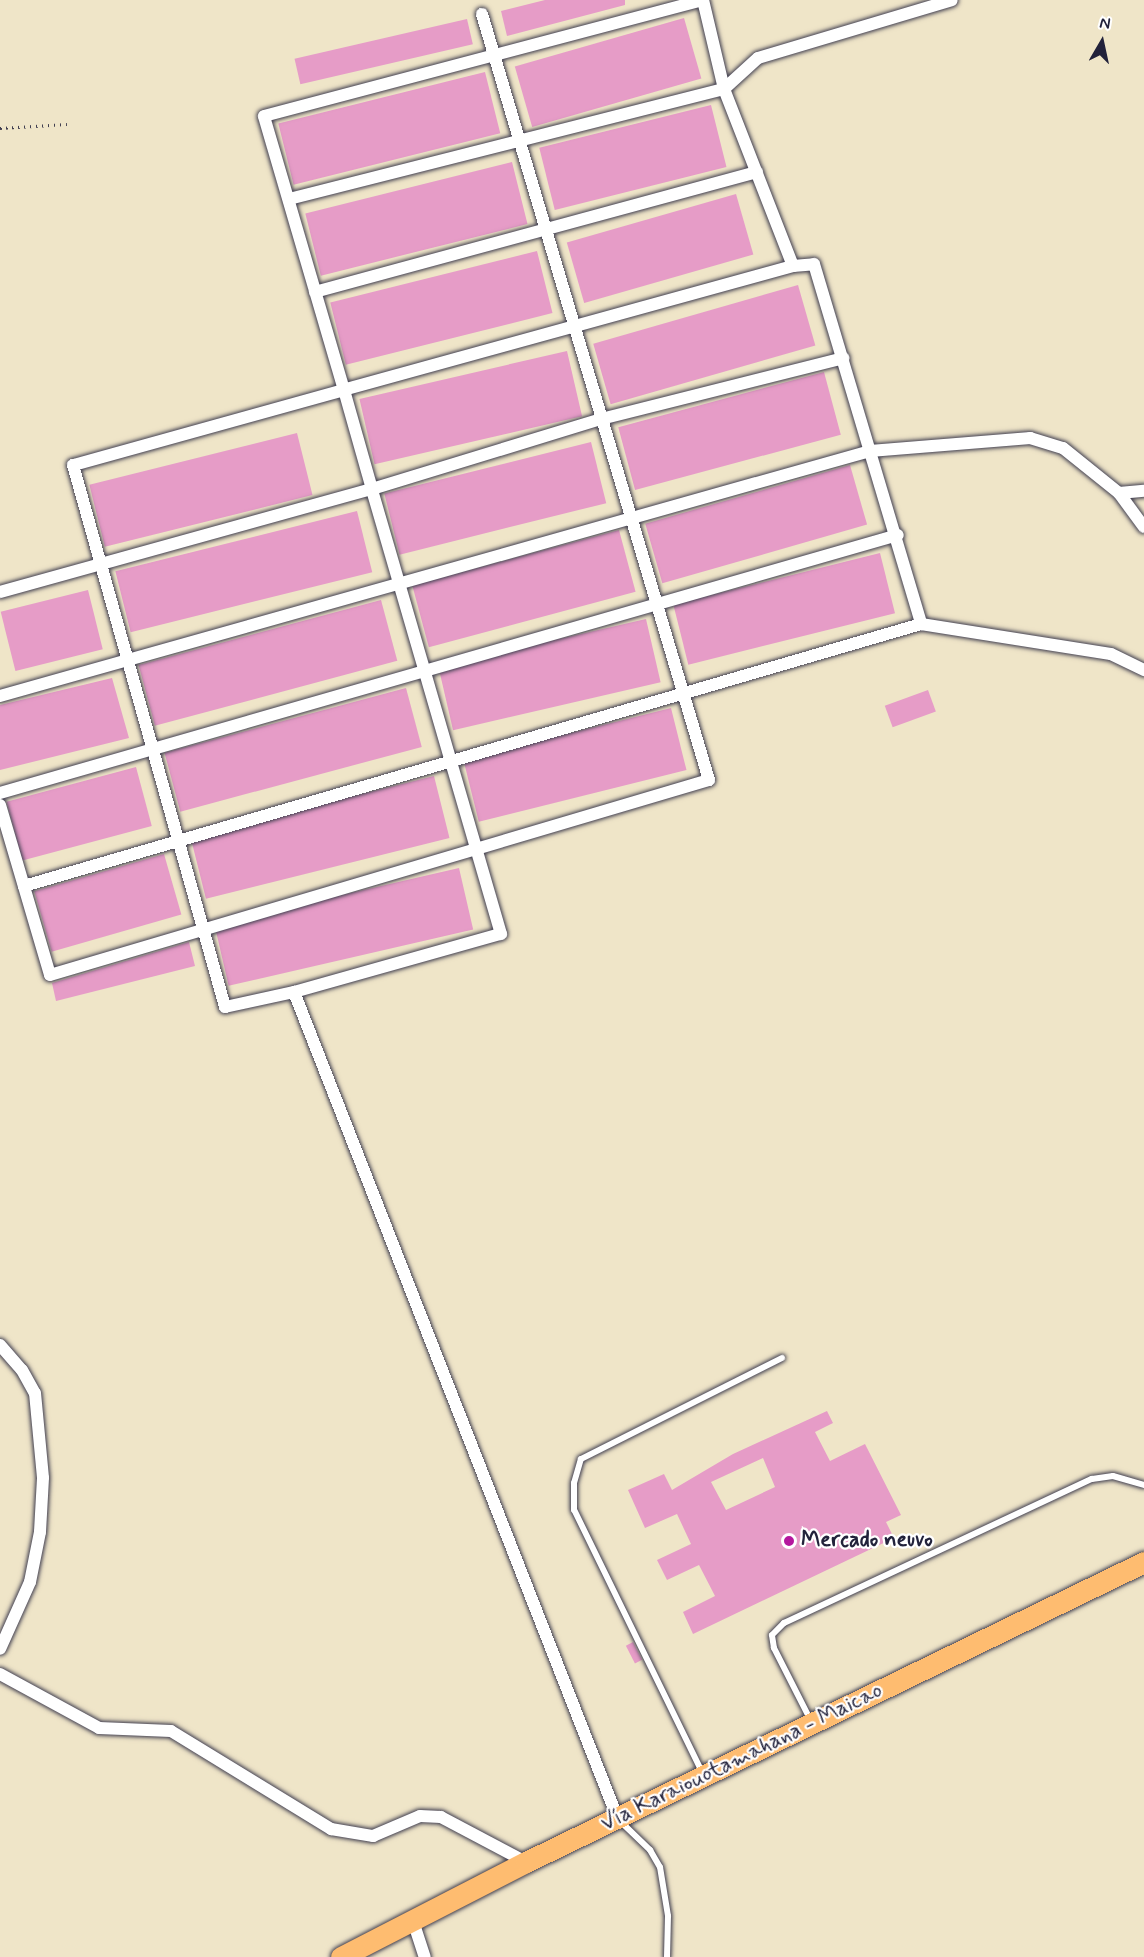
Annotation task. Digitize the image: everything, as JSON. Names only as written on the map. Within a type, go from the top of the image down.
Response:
[{"type":"highway","name":"Vía Karaiouotamahana - Maicao","points":[[341,1957],[526,1862],[1144,1562]]},
{"type":"street","points":[[793,266],[724,89],[703,0],[494,53],[264,116],[289,199],[315,292],[344,390],[372,489],[400,583],[501,934],[294,992],[225,1007],[73,465],[344,390],[575,326],[793,266],[814,264],[898,536],[921,624]]},
{"type":"street","points":[[289,199],[724,89],[758,58],[952,0]]},
{"type":"street","points":[[0,805],[50,975],[709,780],[482,14]]},
{"type":"street","points":[[315,292],[758,172]]},
{"type":"street","points":[[0,592],[372,489],[601,419],[843,358]]},
{"type":"street","points":[[0,696],[870,451],[1030,438],[1063,448],[1119,493],[1144,527]]},
{"type":"street","points":[[1119,493],[1144,491]]},
{"type":"street","points":[[0,793],[898,536]]},
{"type":"street","points":[[24,886],[921,624],[1112,654],[1144,670]]},
{"type":"street","points":[[294,992],[618,1819]]},
{"type":"street","points":[[0,1345],[22,1370],[36,1393],[43,1478],[40,1532],[30,1582],[0,1649]]},
{"type":"street","points":[[0,1674],[99,1728],[171,1731],[331,1829],[373,1836],[420,1816],[441,1817],[526,1862]]},
{"type":"street","points":[[413,1921],[425,1957]]},
{"type":"lane","points":[[705,1777],[573,1510],[574,1483],[581,1459],[782,1358]]},
{"type":"lane","points":[[812,1724],[774,1648],[772,1635],[784,1623],[1092,1479],[1113,1476],[1144,1485]]},
{"type":"lane","points":[[618,1819],[650,1850],[660,1867],[668,1916],[667,1957]]},
{"type":"path","points":[[0,128],[67,124]]},
{"type":"building","points":[[545,0],[625,0],[625,5],[507,36],[501,11]]},
{"type":"building","points":[[684,18],[701,79],[532,127],[515,67]]},
{"type":"building","points":[[467,19],[473,44],[300,84],[295,59]]},
{"type":"building","points":[[485,72],[500,133],[294,185],[278,124]]},
{"type":"building","points":[[711,105],[726,167],[555,210],[539,148]]},
{"type":"building","points":[[512,162],[527,224],[321,276],[305,214]]},
{"type":"building","points":[[736,194],[753,255],[584,303],[567,243]]},
{"type":"building","points":[[537,251],[552,313],[346,365],[330,303]]},
{"type":"building","points":[[798,285],[815,346],[611,404],[593,344]]},
{"type":"building","points":[[567,351],[582,416],[375,464],[359,399]]},
{"type":"building","points":[[824,372],[841,435],[635,490],[618,427]]},
{"type":"building","points":[[297,433],[312,495],[105,547],[89,485]]},
{"type":"building","points":[[591,442],[606,503],[400,555],[384,494]]},
{"type":"building","points":[[850,465],[867,525],[662,583],[645,524]]},
{"type":"building","points":[[357,511],[372,572],[131,632],[115,571]]},
{"type":"building","points":[[619,530],[636,592],[429,647],[412,585]]},
{"type":"building","points":[[880,553],[895,613],[688,665],[673,605]]},
{"type":"building","points":[[88,590],[103,649],[15,671],[1,612]]},
{"type":"building","points":[[381,600],[397,661],[155,726],[139,665]]},
{"type":"building","points":[[646,619],[661,682],[453,730],[438,667]]},
{"type":"building","points":[[112,678],[129,738],[0,770],[0,705]]},
{"type":"building","points":[[406,688],[422,747],[180,812],[165,753]]},
{"type":"building","points":[[928,690],[936,712],[893,727],[885,706]]},
{"type":"building","points":[[671,708],[686,770],[479,822],[463,760]]},
{"type":"building","points":[[136,767],[152,826],[22,861],[7,802]]},
{"type":"building","points":[[434,776],[449,838],[206,899],[190,837]]},
{"type":"building","points":[[164,854],[181,915],[52,952],[34,891]]},
{"type":"building","points":[[459,868],[473,929],[229,986],[214,924]]},
{"type":"building","points":[[189,942],[195,966],[56,1001],[52,983]]},
{"type":"building","name":"Mercado neuvo","points":[[827,1411],[833,1423],[815,1432],[830,1461],[865,1444],[901,1515],[886,1522],[894,1538],[693,1634],[683,1612],[715,1596],[699,1565],[667,1580],[657,1560],[691,1544],[677,1514],[645,1528],[628,1490],[664,1474],[672,1490],[733,1454]],"holes":[[[763,1458],[775,1487],[726,1510],[711,1482]]]},
{"type":"building","points":[[633,1642],[642,1660],[635,1663],[626,1646]]},
{"type":"place","name":"Mercado neuvo","points":[[789,1541]]}]
